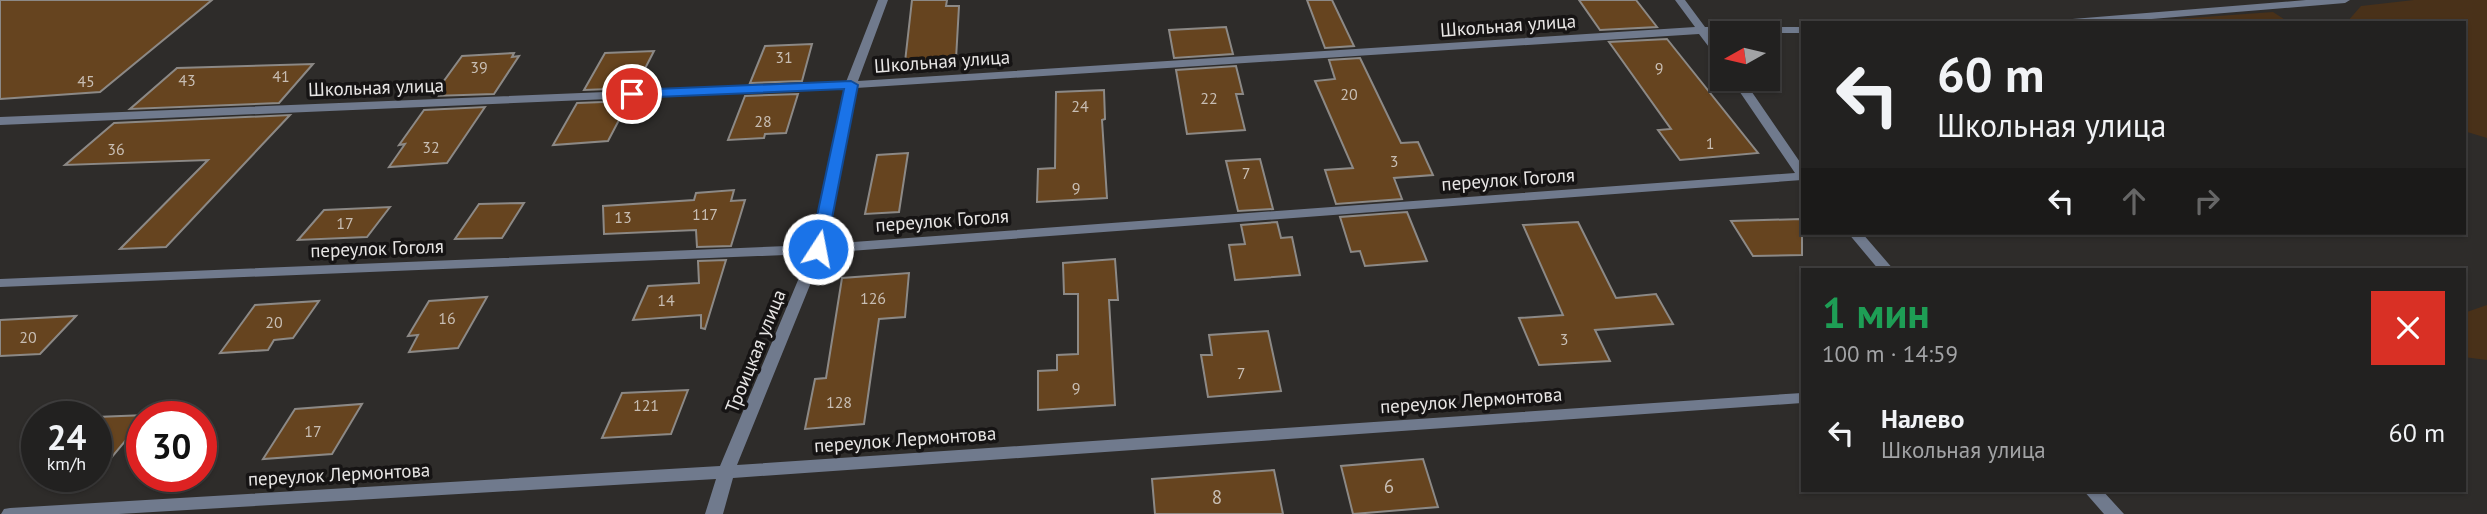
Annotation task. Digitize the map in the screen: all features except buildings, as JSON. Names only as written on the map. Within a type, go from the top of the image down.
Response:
[{"type":"street","name":"Троицкая улица","points":[[714,514],[726,472],[818,249],[851,85],[883,0]]},
{"type":"street","points":[[1680,0],[1710,40]]},
{"type":"street","points":[[2085,21],[2345,0]]},
{"type":"street","name":"Школьная улица","points":[[0,121],[851,85],[1703,30],[1801,30]]},
{"type":"street","points":[[1745,91],[1801,174]]},
{"type":"street","name":"переулок Гоголя","points":[[0,283],[818,249],[1801,175]]},
{"type":"street","points":[[1857,235],[1886,268]]},
{"type":"street","name":"переулок Лермонтова","points":[[10,514],[726,472],[1801,398]]},
{"type":"street","points":[[2094,492],[2115,514]]},
{"type":"shaded area","points":[[2414,0],[2487,0],[2487,138],[2466,132],[2466,21],[2348,21],[2361,6]]},
{"type":"shaded area","points":[[2273,12],[2287,21],[2149,21]]},
{"type":"shaded area","points":[[2487,305],[2487,360],[2466,357],[2466,312]]},
{"type":"route","points":[[632,94],[851,85],[818,249]]}]
